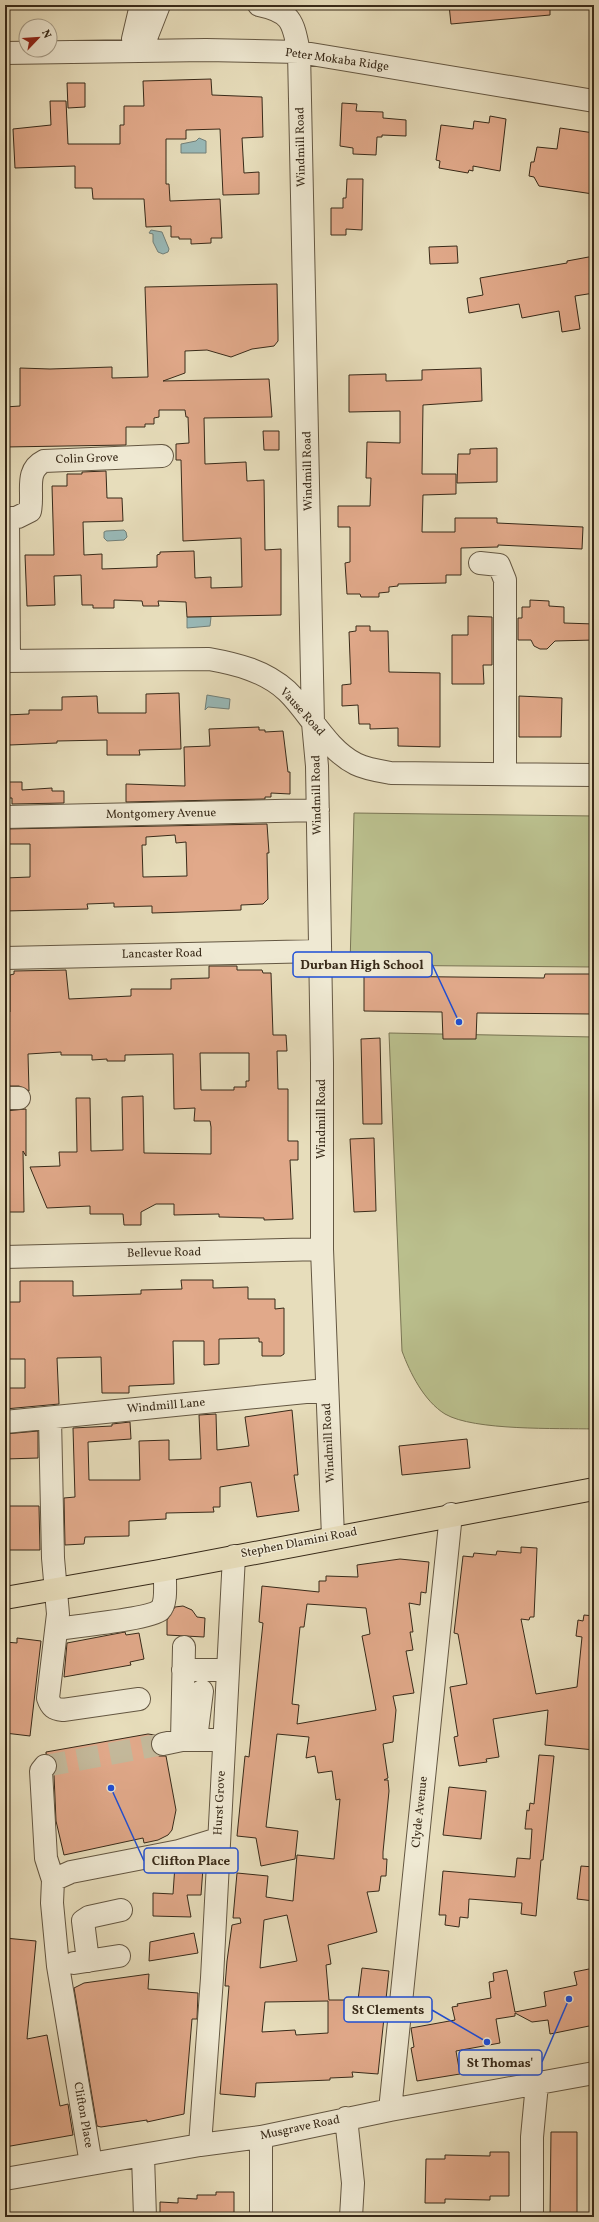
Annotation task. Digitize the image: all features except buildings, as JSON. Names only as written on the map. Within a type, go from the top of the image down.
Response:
[{"type":"main road","name":"Stephen Dlamini Road","points":[[5,1598],[165,1570],[451,1514],[594,1489]]},
{"type":"street","points":[[135,52],[142,5]]},
{"type":"street","points":[[135,52],[159,5]]},
{"type":"street","name":"Windmill Road","points":[[259,5],[271,7],[289,18],[294,27],[299,52],[313,722],[318,810],[319,951],[322,1036],[322,1250],[326,1390],[333,1538]]},
{"type":"street","name":"Peter Mokaba Ridge","points":[[5,53],[299,52],[594,101]]},
{"type":"street","name":"Colin Grove","points":[[7,661],[6,519],[25,515],[30,511],[32,473],[35,467],[44,461],[162,456]]},
{"type":"street","points":[[480,563],[499,565],[505,580],[504,773]]},
{"type":"street","name":"Vause Road","points":[[7,661],[209,659],[237,664],[262,674],[286,691],[338,750],[355,764],[391,773],[594,775]]},
{"type":"street","name":"Montgomery Avenue","points":[[5,817],[318,810]]},
{"type":"street","name":"Lancaster Road","points":[[5,958],[319,951]]},
{"type":"street","name":"Bellevue Road","points":[[5,1257],[322,1250]]},
{"type":"street","name":"Windmill Lane","points":[[5,1422],[326,1390]]},
{"type":"street","points":[[50,1418],[53,1558],[58,1614],[48,1698],[51,1706],[55,1709],[63,1710],[139,1700]]},
{"type":"street","name":"Clyde Avenue","points":[[390,2110],[451,1514]]},
{"type":"street","name":"Hurst Grove","points":[[200,2145],[212,1978],[223,1740],[234,1556]]},
{"type":"street","points":[[57,1629],[143,1616],[160,1610],[164,1604],[165,1570]]},
{"type":"street","points":[[180,1741],[184,1647]]},
{"type":"street","points":[[183,1670],[227,1670]]},
{"type":"street","points":[[180,1741],[202,1691]]},
{"type":"street","points":[[180,1741],[223,1740]]},
{"type":"street","points":[[45,1766],[41,1771],[46,1858],[53,1880],[72,1872],[179,1851],[218,1839]]},
{"type":"street","name":"Clifton Place","points":[[53,1880],[52,1903],[58,1966],[91,2164]]},
{"type":"street","points":[[88,1961],[83,1921],[88,1917],[121,1910]]},
{"type":"street","points":[[58,1966],[119,1956]]},
{"type":"street","name":"Musgrave Road","points":[[5,2179],[200,2145],[261,2137],[346,2118],[594,2073]]},
{"type":"street","points":[[532,2217],[532,2137],[537,2084]]},
{"type":"street","points":[[346,2118],[353,2183],[351,2217]]},
{"type":"street","points":[[261,2137],[261,2217]]},
{"type":"street","points":[[143,2156],[145,2217]]},
{"type":"green space","points":[[354,813],[594,816],[594,967],[350,965]]},
{"type":"green space","points":[[389,1033],[594,1037],[594,1429],[517,1428],[475,1423],[458,1419],[445,1414],[431,1402],[424,1394],[409,1368],[402,1351]]},
{"type":"water","points":[[199,138],[206,141],[206,153],[181,153],[181,144],[196,141]]},
{"type":"water","points":[[151,230],[162,232],[169,249],[168,252],[163,254],[158,252],[153,242],[153,234],[149,233]]},
{"type":"water","points":[[124,530],[127,537],[124,540],[107,541],[104,538],[104,532],[106,531]]},
{"type":"water","points":[[187,617],[211,617],[210,626],[187,628]]},
{"type":"water","points":[[207,695],[230,699],[229,709],[208,707],[205,710]]},
{"type":"tunnel","points":[[45,1766],[163,1744]]},
{"type":"place","name":"Durban High School","points":[[459,1022]]},
{"type":"place","name":"Clifton Place","points":[[111,1788]]},
{"type":"place","name":"St Thomas'","points":[[569,1999]]},
{"type":"place","name":"St Clements","points":[[487,2042]]}]
